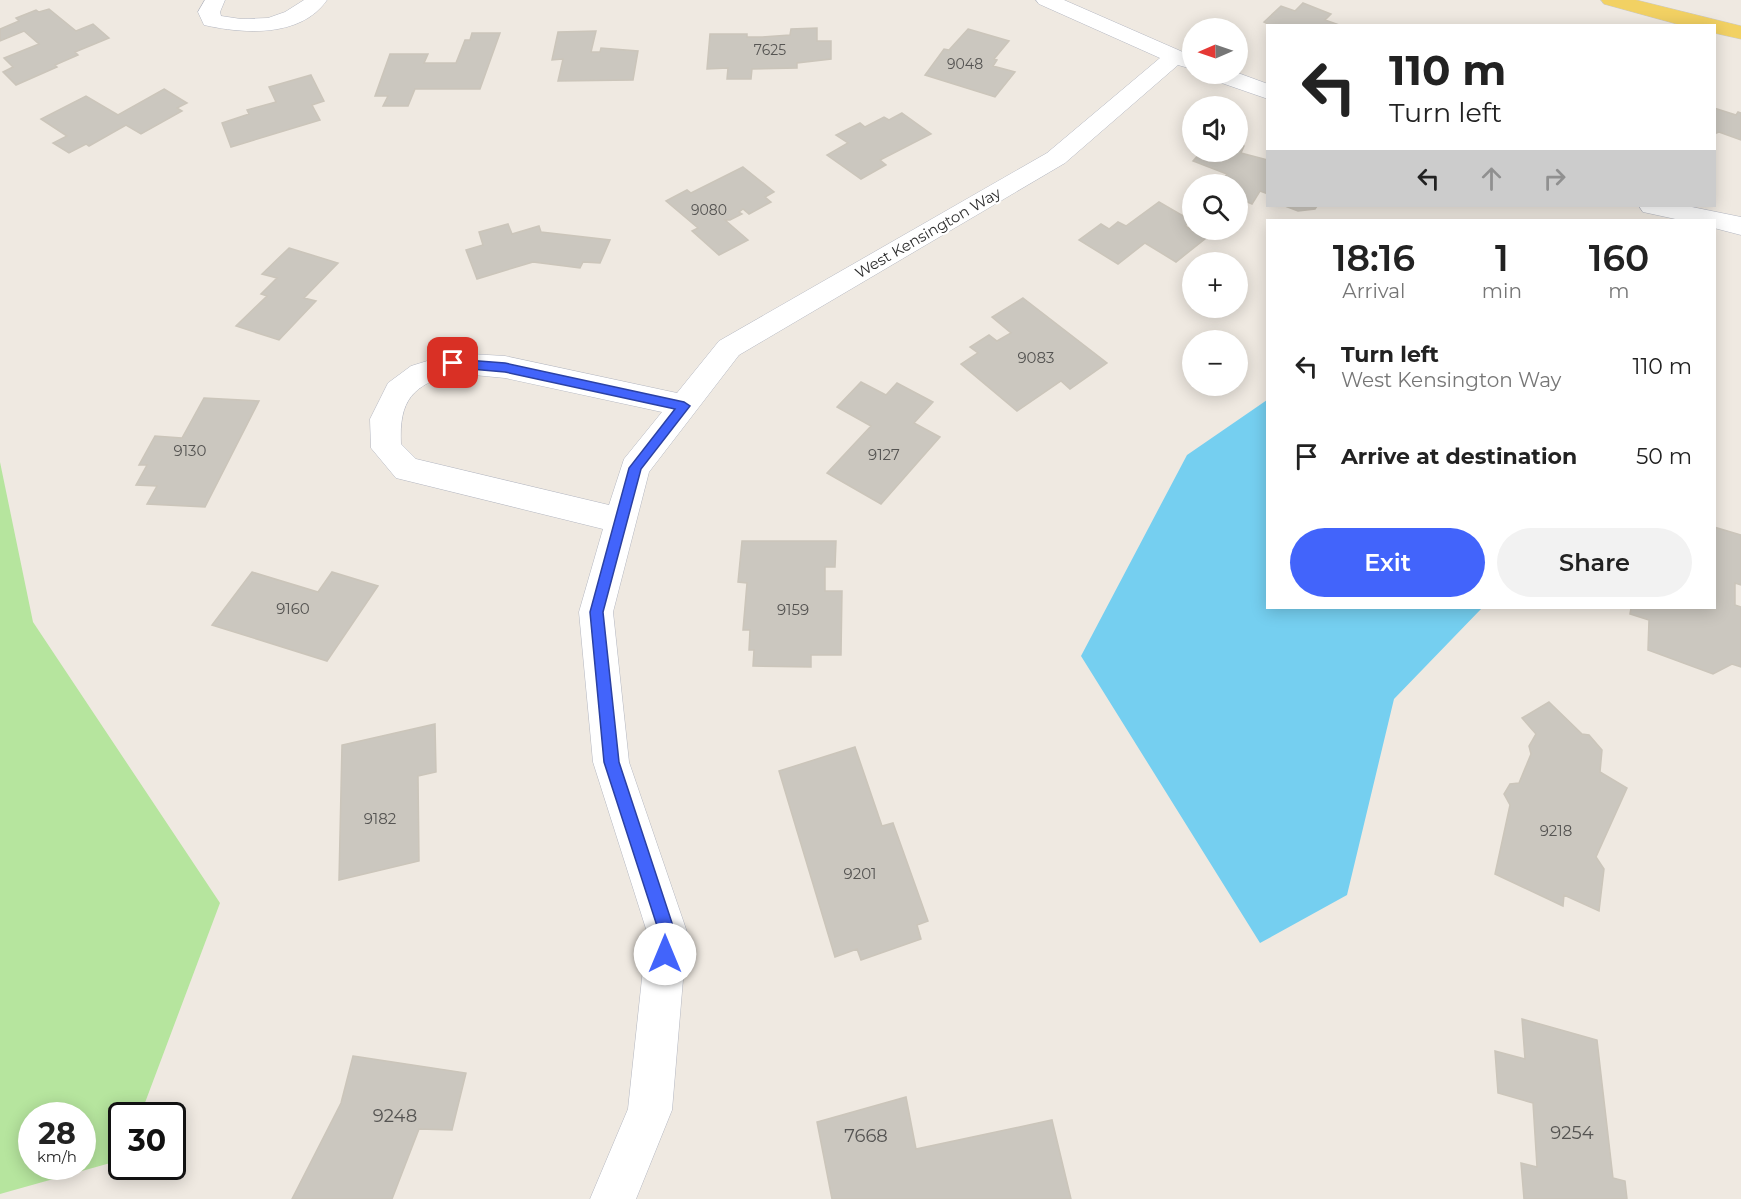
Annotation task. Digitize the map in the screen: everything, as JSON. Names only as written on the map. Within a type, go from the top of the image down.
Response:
[{"type":"main road","points":[[1611,0],[1705,24]]},
{"type":"main road","points":[[1716,27],[1741,33]]},
{"type":"street","points":[[215,0],[209,12],[212,20],[239,27],[281,22],[298,16],[317,0]]},
{"type":"street","points":[[1046,0],[1182,60]]},
{"type":"street","name":"West Kensington Way","points":[[613,1199],[650,1110],[667,932],[611,762],[596,612],[635,468],[729,348],[1056,158],[1182,61]]},
{"type":"street","points":[[1246,84],[1266,91]]},
{"type":"street","points":[[1656,207],[1710,219]]},
{"type":"street","points":[[1716,220],[1741,226]]},
{"type":"street","points":[[621,521],[407,469],[386,448],[385,419],[398,392],[422,373],[453,363],[505,367],[684,406]]},
{"type":"green space","points":[[0,462],[33,622],[220,903],[145,1102],[108,1102],[108,1164],[96,1167],[96,1102],[18,1102],[18,1180],[50,1180],[0,1194]]},
{"type":"water","points":[[1266,401],[1266,609],[1481,609],[1394,699],[1347,895],[1260,943],[1081,656],[1187,455]]},
{"type":"building","points":[[1303,3],[1331,14],[1325,20],[1336,24],[1268,24],[1264,22],[1281,6],[1295,11]]},
{"type":"building","points":[[49,9],[76,31],[93,24],[109,38],[75,52],[78,55],[55,65],[57,67],[16,85],[3,72],[13,67],[4,58],[39,44],[24,31],[0,41],[0,29],[19,21],[16,18],[36,10],[39,12]]},
{"type":"building","points":[[817,28],[817,41],[831,41],[831,59],[797,63],[797,68],[752,69],[751,79],[727,79],[728,68],[707,69],[710,34],[747,34],[747,37],[762,37],[790,35],[791,29]]},
{"type":"building","points":[[968,29],[1009,41],[994,59],[997,60],[993,66],[1015,72],[995,97],[925,75],[944,49],[949,50]]},
{"type":"building","points":[[596,31],[591,52],[600,52],[601,48],[638,51],[633,80],[558,81],[563,59],[552,60],[558,32]]},
{"type":"building","points":[[472,33],[500,33],[480,89],[415,89],[408,106],[383,106],[388,96],[375,96],[390,54],[428,54],[424,63],[456,63],[465,40],[470,40]]},
{"type":"building","points":[[311,75],[324,101],[312,105],[320,120],[231,147],[222,123],[249,114],[247,110],[276,102],[269,87]]},
{"type":"building","points":[[164,89],[187,103],[177,108],[182,111],[141,134],[126,125],[89,146],[86,144],[69,153],[53,143],[67,136],[41,119],[86,96],[118,115]]},
{"type":"building","points":[[1716,109],[1736,115],[1738,112],[1741,113],[1741,140],[1719,132],[1716,133]]},
{"type":"building","points":[[902,113],[931,134],[880,160],[886,165],[861,179],[827,155],[848,143],[836,135],[860,123],[865,127],[884,117],[889,120]]},
{"type":"building","points":[[1248,155],[1266,159],[1266,193],[1260,191],[1252,204],[1248,202],[1248,174],[1227,174],[1196,162],[1248,162]]},
{"type":"building","points":[[743,167],[774,192],[765,197],[771,202],[749,214],[743,209],[739,212],[742,214],[725,220],[748,240],[719,255],[692,231],[698,228],[666,201],[687,190],[691,193]]},
{"type":"building","points":[[1159,202],[1182,215],[1182,240],[1204,240],[1188,252],[1182,252],[1182,257],[1176,262],[1145,243],[1118,264],[1079,240],[1101,224],[1109,229],[1118,222],[1126,226]]},
{"type":"building","points":[[1288,207],[1316,207],[1315,209],[1298,211]]},
{"type":"building","points":[[508,224],[512,234],[539,226],[541,232],[610,240],[600,263],[583,262],[580,268],[533,262],[477,279],[466,250],[483,245],[479,232]]},
{"type":"building","points":[[289,248],[338,263],[304,298],[316,301],[279,340],[236,326],[267,296],[261,294],[277,278],[262,274]]},
{"type":"building","points":[[1023,298],[1107,363],[1070,389],[1061,381],[1017,411],[961,364],[978,353],[970,347],[989,335],[997,341],[1011,333],[992,317]]},
{"type":"building","points":[[861,382],[886,395],[897,383],[933,402],[914,423],[940,437],[881,504],[827,473],[871,426],[837,407]]},
{"type":"building","points":[[204,398],[259,401],[205,507],[147,504],[157,486],[136,485],[147,465],[139,465],[155,436],[182,438]]},
{"type":"building","points":[[1716,528],[1741,535],[1741,585],[1735,583],[1735,605],[1741,607],[1741,667],[1732,664],[1713,674],[1648,650],[1649,620],[1630,614],[1631,609],[1716,609]]},
{"type":"building","points":[[742,541],[836,541],[835,567],[825,567],[825,591],[842,591],[841,655],[811,655],[811,667],[753,666],[754,650],[749,650],[750,630],[743,630],[747,583],[738,582]]},
{"type":"building","points":[[252,572],[318,592],[332,572],[378,586],[327,661],[212,625]]},
{"type":"building","points":[[1549,702],[1582,734],[1589,735],[1602,750],[1600,772],[1627,788],[1596,857],[1604,869],[1599,911],[1564,895],[1563,906],[1495,874],[1510,805],[1504,794],[1510,784],[1519,783],[1531,754],[1529,746],[1536,734],[1522,718]]},
{"type":"building","points":[[435,724],[436,772],[418,776],[419,861],[339,880],[342,745]]},
{"type":"building","points":[[855,747],[882,826],[893,823],[928,921],[917,925],[921,939],[861,960],[857,949],[835,957],[779,771]]},
{"type":"building","points":[[1522,1019],[1597,1040],[1613,1178],[1625,1181],[1627,1199],[1524,1199],[1521,1163],[1537,1167],[1533,1103],[1498,1093],[1495,1051],[1525,1059]]},
{"type":"building","points":[[353,1056],[466,1073],[452,1130],[419,1129],[392,1199],[292,1199],[341,1103]]},
{"type":"building","points":[[906,1097],[916,1149],[1052,1120],[1071,1199],[832,1199],[817,1122]]},
{"type":"route","points":[[453,363],[505,367],[684,406],[635,468],[596,612],[611,762],[667,932],[665,954]]}]
